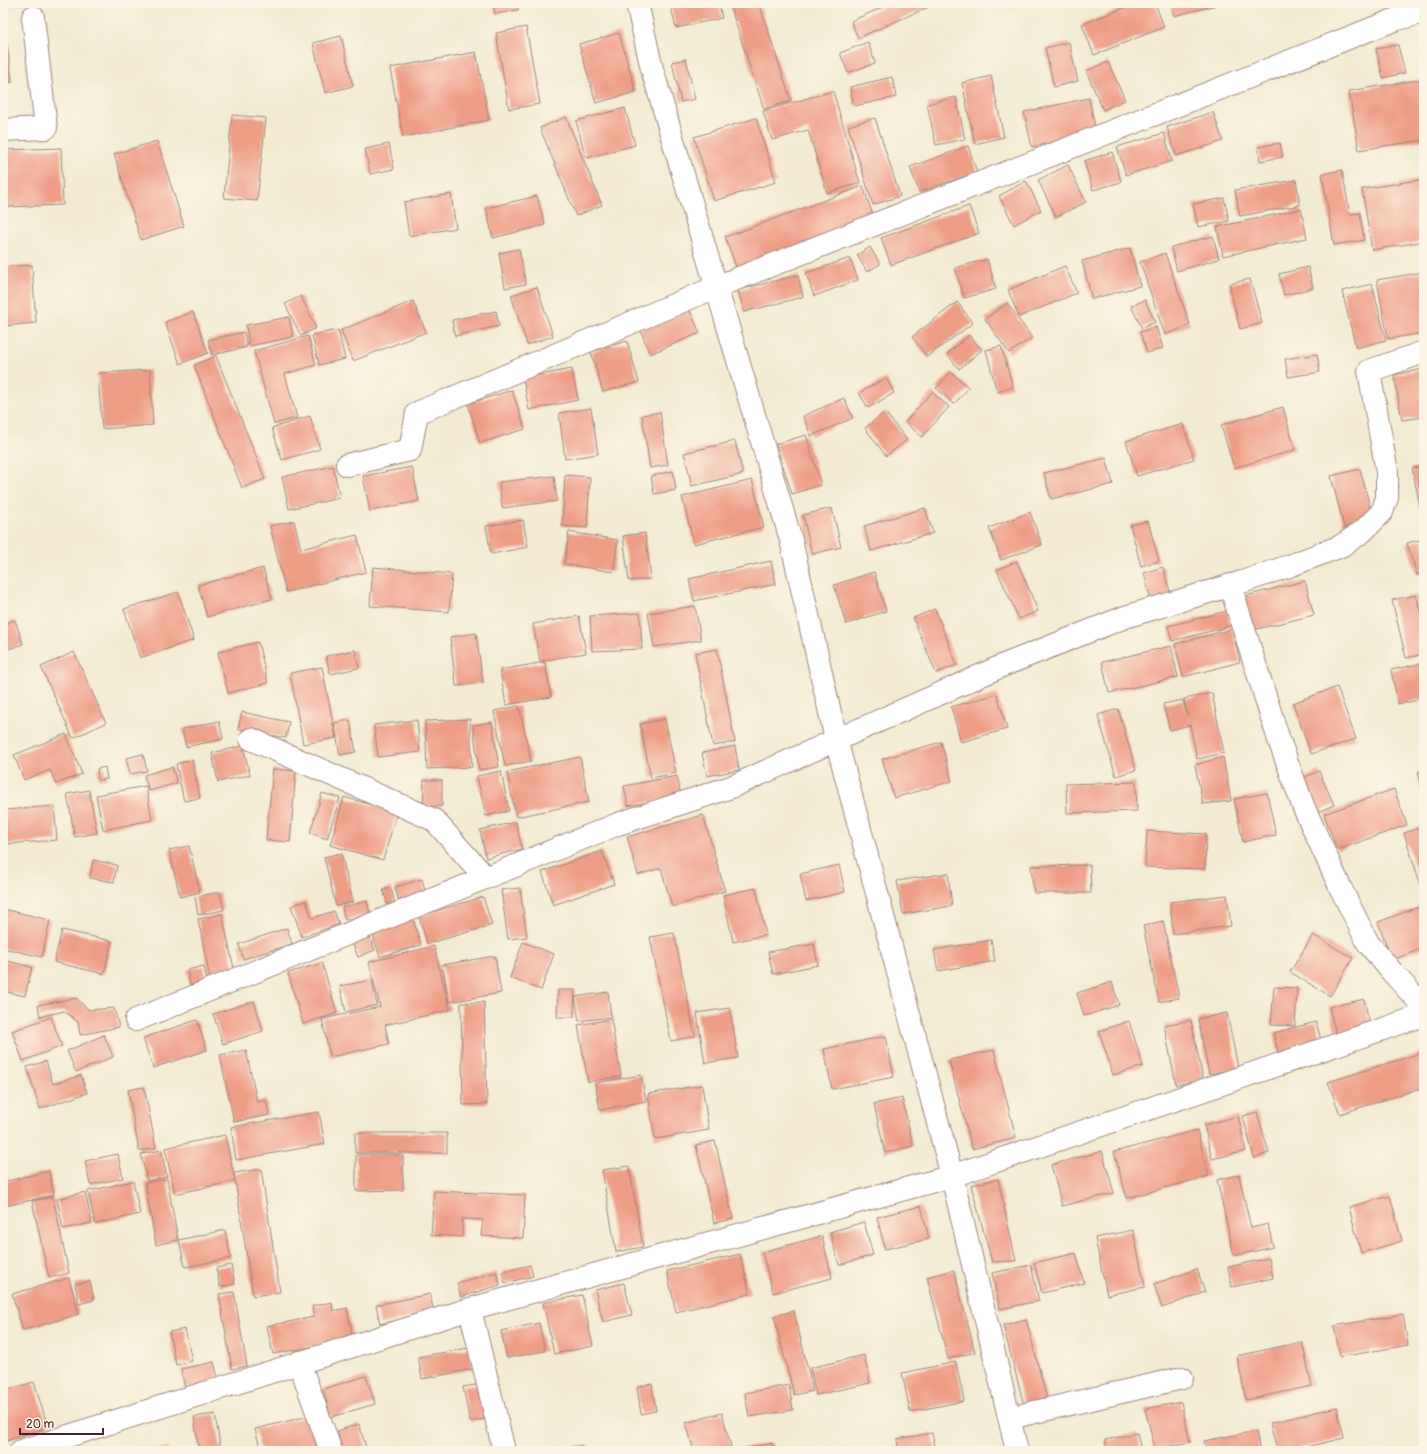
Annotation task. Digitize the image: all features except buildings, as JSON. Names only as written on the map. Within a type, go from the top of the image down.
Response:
[{"type":"street","points":[[637,3],[652,69],[791,540],[836,739],[952,1176],[1017,1451]]},
{"type":"street","points":[[347,464],[410,450],[417,413],[716,288],[1394,20],[1424,12]]},
{"type":"street","points":[[3,130],[46,128],[33,17]]},
{"type":"street","points":[[136,1020],[618,824],[731,787],[1004,664],[1125,617],[1289,566],[1341,546],[1362,532],[1382,512],[1387,498],[1387,472],[1369,371],[1424,352]]},
{"type":"street","points":[[1230,585],[1289,767],[1304,808],[1338,882],[1368,943],[1392,972],[1424,1006]]},
{"type":"street","points":[[250,739],[434,820],[485,877]]},
{"type":"street","points":[[21,1451],[470,1309],[952,1176],[1424,1015]]},
{"type":"street","points":[[470,1309],[504,1451]]},
{"type":"street","points":[[299,1362],[331,1451]]},
{"type":"street","points":[[1009,1418],[1182,1378]]}]
